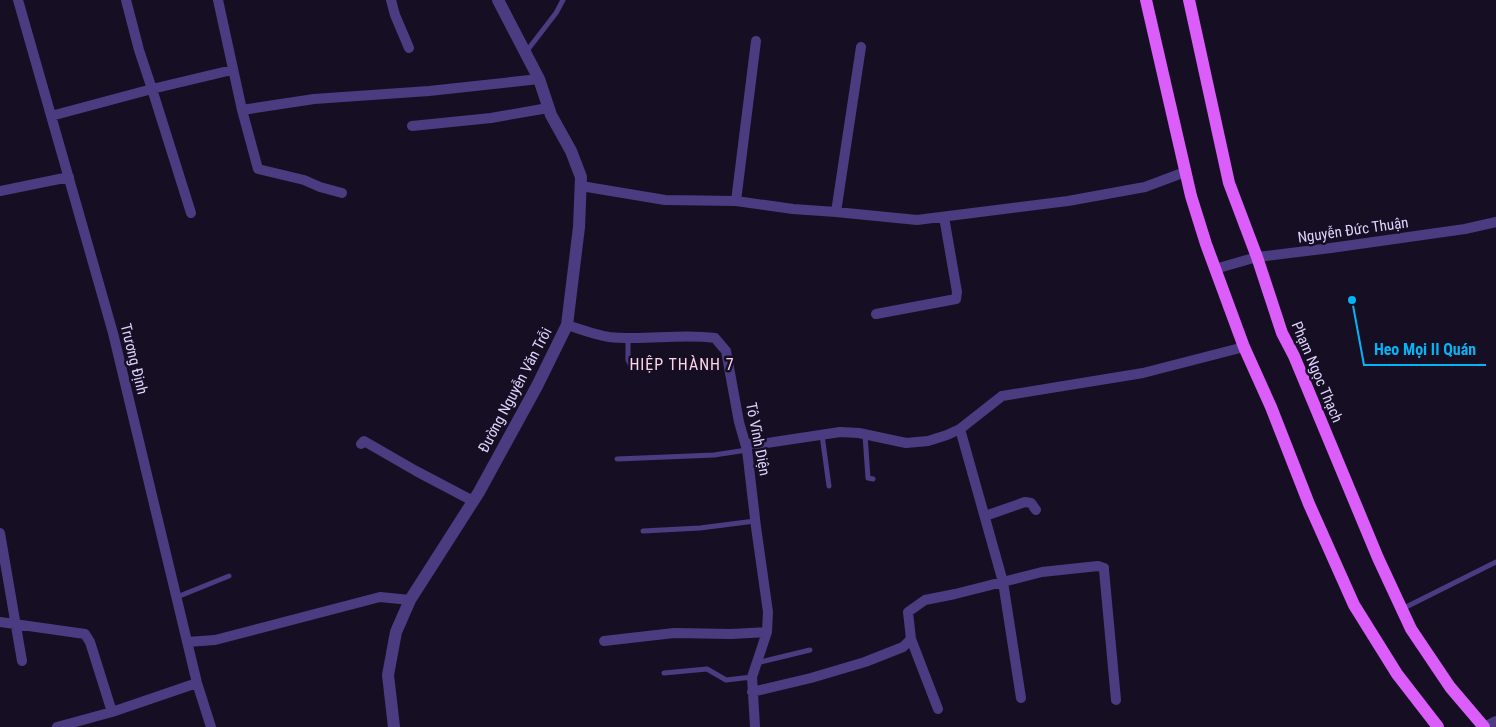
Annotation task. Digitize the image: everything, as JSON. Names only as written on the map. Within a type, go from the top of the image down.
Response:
[{"type":"main road","points":[[1146,0],[1191,196],[1215,269],[1244,347],[1271,407],[1309,504],[1354,605],[1397,674],[1438,727]]},
{"type":"main road","name":"Phạm Ngọc Thạch","points":[[1189,0],[1229,183],[1257,257],[1282,333],[1294,356],[1378,558],[1411,629],[1450,687],[1484,727]]},
{"type":"street","name":"Trương Định","points":[[18,0],[113,333],[197,683],[211,727]]},
{"type":"street","points":[[126,0],[139,50],[191,213]]},
{"type":"street","points":[[218,0],[232,70],[260,170],[291,177],[342,193]]},
{"type":"street","points":[[391,0],[395,16],[409,48]]},
{"type":"street","name":"Đường Nguyễn Văn Trỗi","points":[[394,727],[388,675],[396,632],[410,600],[473,501],[537,386],[567,325],[579,227],[581,177],[571,151],[548,108],[539,79],[498,0]]},
{"type":"street","points":[[736,201],[756,41]]},
{"type":"street","points":[[836,212],[861,47]]},
{"type":"street","points":[[51,116],[232,70]]},
{"type":"street","points":[[242,110],[314,98],[429,92],[539,79]]},
{"type":"street","points":[[412,126],[490,118],[548,108]]},
{"type":"street","points":[[580,186],[665,200],[736,201],[793,209],[917,220],[1068,200],[1145,187],[1186,172]]},
{"type":"street","points":[[0,191],[69,177]]},
{"type":"street","points":[[876,314],[956,299],[957,292],[944,217]]},
{"type":"street","name":"Nguyễn Đức Thuận","points":[[1215,269],[1257,257],[1465,229],[1496,222]]},
{"type":"street","name":"Tô Vĩnh Diện","points":[[567,325],[607,337],[703,336],[715,338],[726,351],[739,422],[747,447],[768,612],[767,632],[752,677],[755,727]]},
{"type":"street","points":[[747,447],[840,432],[865,434],[906,443],[928,441],[960,429],[1002,396],[1143,373],[1244,347]]},
{"type":"street","points":[[960,429],[1003,582],[1021,698]]},
{"type":"street","points":[[361,444],[364,441],[473,501]]},
{"type":"street","points":[[985,516],[1025,502],[1032,503],[1036,510]]},
{"type":"street","points":[[0,533],[22,661]]},
{"type":"street","points":[[938,709],[911,639],[908,612],[925,600],[1042,572],[1098,566],[1104,568],[1116,700]]},
{"type":"street","points":[[187,642],[215,640],[380,597],[410,600]]},
{"type":"street","points":[[0,622],[85,634],[90,642],[112,712]]},
{"type":"street","points":[[604,640],[674,632],[731,634],[767,632]]},
{"type":"street","points":[[752,692],[811,678],[865,662],[903,647],[911,639]]},
{"type":"street","points":[[57,727],[112,712],[197,683]]},
{"type":"street","points":[[1484,727],[1496,722]]},
{"type":"street","points":[[387,727],[394,727]]},
{"type":"lane","points":[[525,52],[556,13],[563,0]]},
{"type":"lane","points":[[628,338],[628,360],[632,368],[636,369]]},
{"type":"lane","points":[[822,434],[829,486]]},
{"type":"lane","points":[[865,434],[868,478],[873,479]]},
{"type":"lane","points":[[617,459],[714,455],[747,447]]},
{"type":"lane","points":[[642,530],[700,528],[756,521]]},
{"type":"lane","points":[[1402,609],[1496,562]]},
{"type":"lane","points":[[177,597],[229,576]]},
{"type":"lane","points":[[756,663],[810,650]]},
{"type":"lane","points":[[664,673],[707,669],[726,680],[752,677]]},
{"type":"place","name":"Heo Mọi II Quán","points":[[1352,300]]},
{"type":"district","name":"HIỆP THÀNH 7","points":[[682,364]]}]
